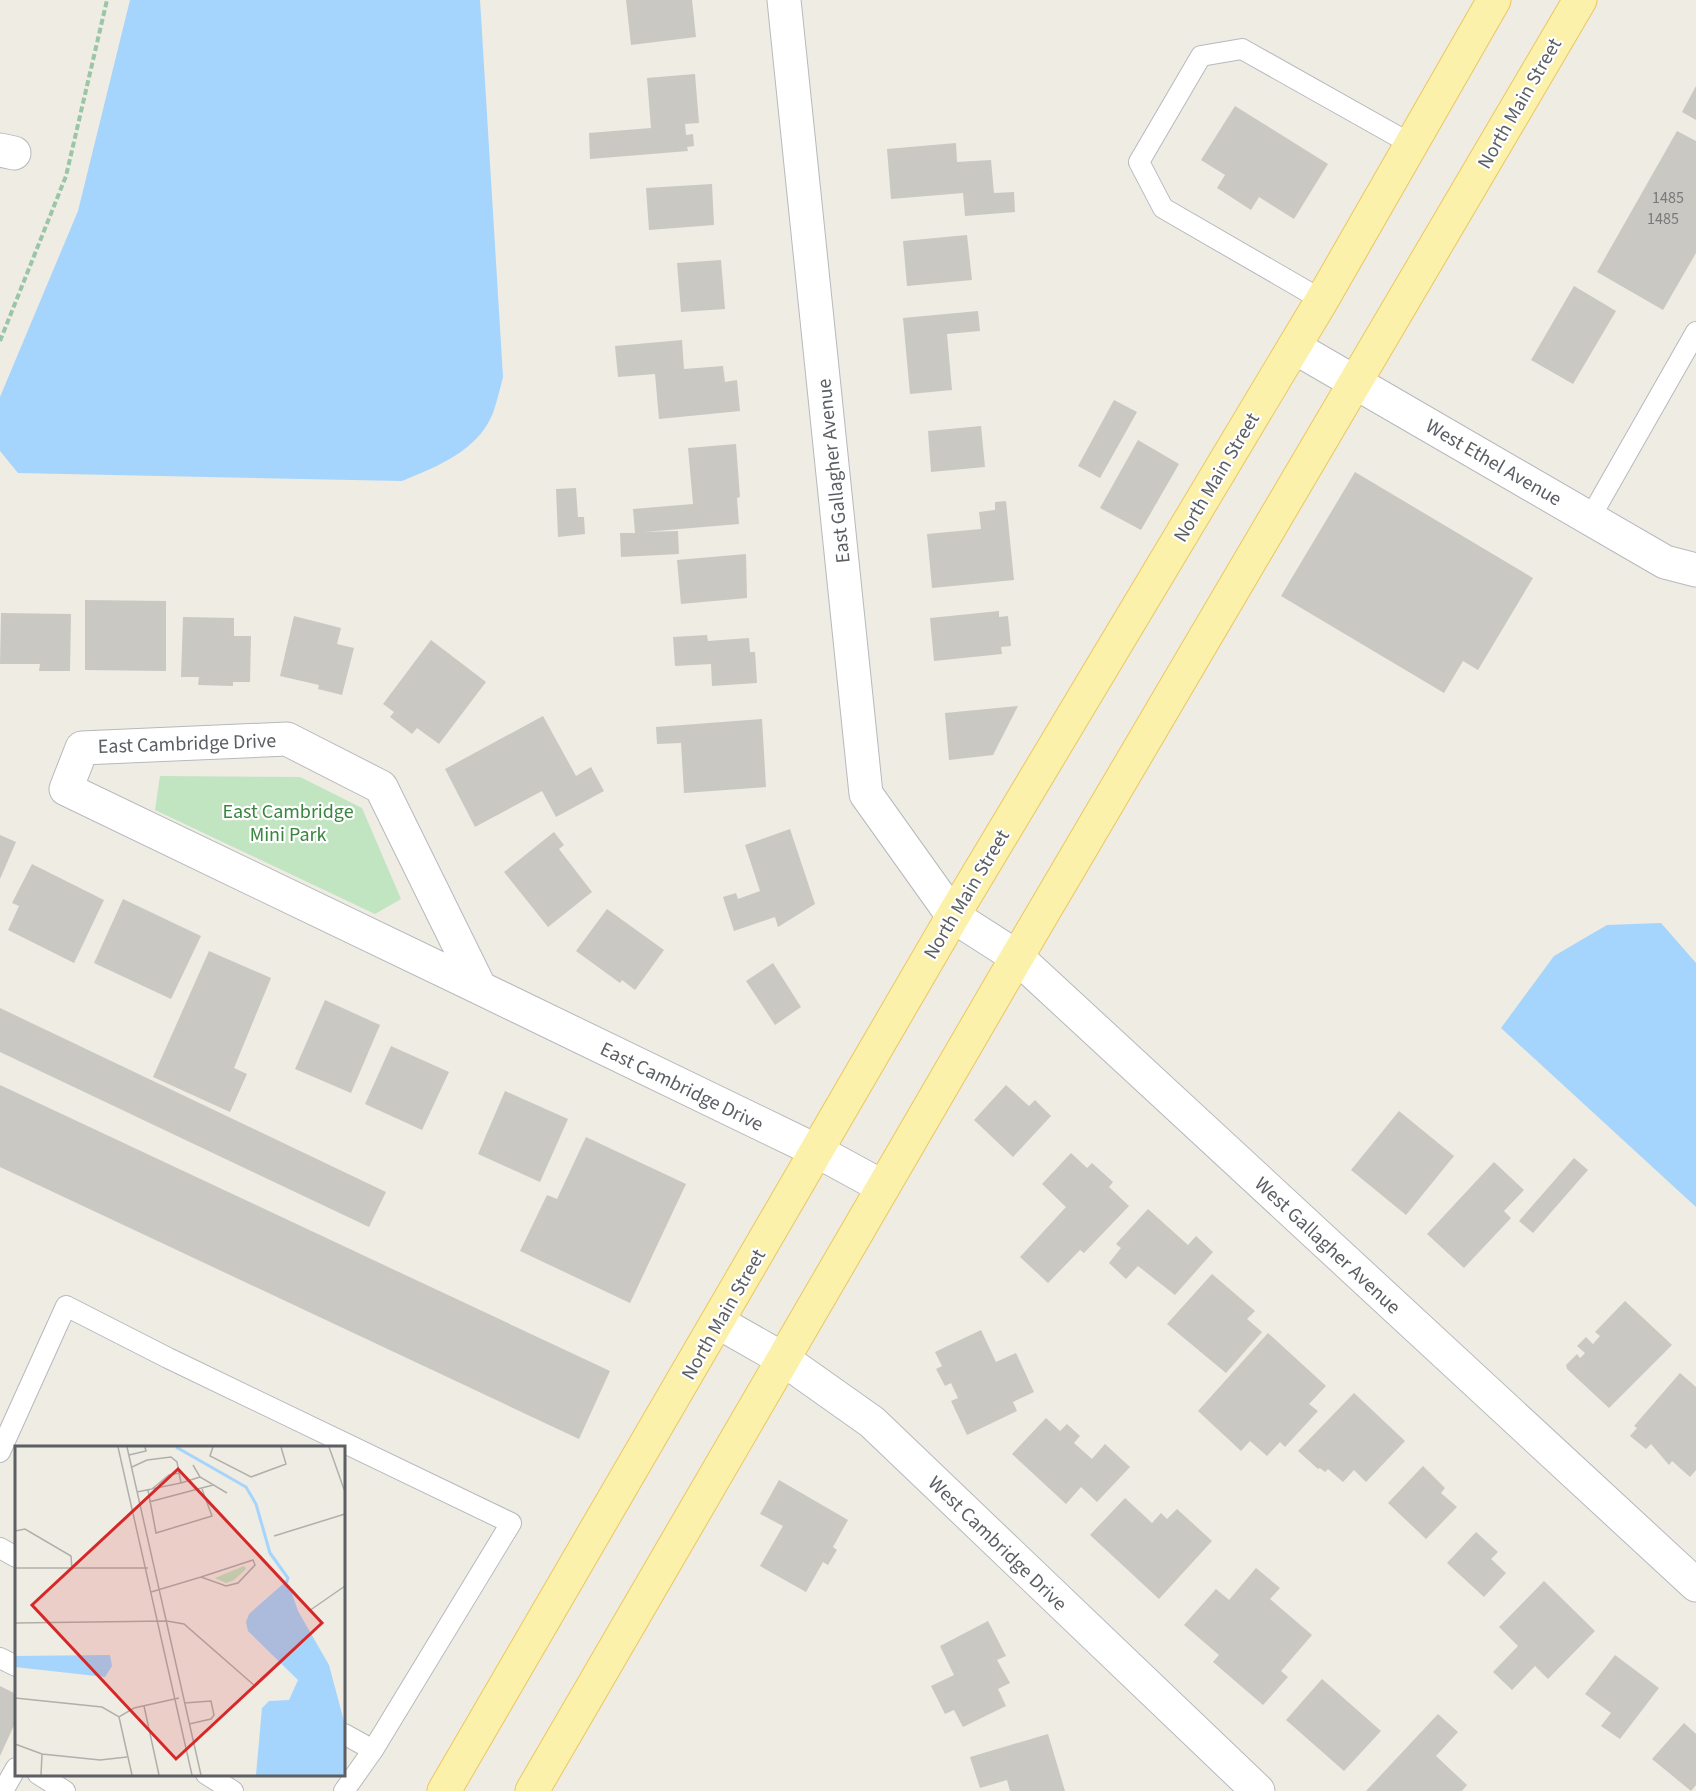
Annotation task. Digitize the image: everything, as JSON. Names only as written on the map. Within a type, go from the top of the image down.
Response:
[{"type":"main road","name":"North Main Street","points":[[444,1791],[953,916],[1322,300],[1494,0]]},
{"type":"main road","name":"North Main Street","points":[[532,1791],[1017,957],[1580,0]]},
{"type":"street","name":"East Gallagher Avenue","points":[[784,0],[866,794],[953,916]]},
{"type":"street","name":"West Ethel Avenue","points":[[1294,347],[1665,562],[1696,570]]},
{"type":"street","name":"East Cambridge Drive","points":[[480,988],[381,787],[287,739],[82,748],[66,789],[817,1151],[883,1187]]},
{"type":"street","name":"West Gallagher Avenue","points":[[953,916],[1017,957],[1696,1585]]},
{"type":"street","name":"West Cambridge Drive","points":[[718,1322],[783,1359],[872,1422],[1245,1787]]},
{"type":"lane","points":[[1322,300],[1162,208],[1139,162],[1201,56],[1242,49],[1411,144]]},
{"type":"lane","points":[[1590,518],[1696,332]]},
{"type":"lane","points":[[0,1452],[66,1306],[168,1358],[511,1523],[373,1750],[344,1791]]},
{"type":"lane","points":[[0,1548],[15,1556]]},
{"type":"lane","points":[[0,1658],[15,1666]]},
{"type":"lane","points":[[345,1735],[373,1750]]},
{"type":"lane","points":[[3,1791],[15,1770]]},
{"type":"lane","points":[[41,1776],[65,1791]]},
{"type":"lane","points":[[209,1776],[233,1791]]},
{"type":"path","points":[[0,341],[66,176],[107,0]]},
{"type":"green space","name":"East Cambridge Mini Park","points":[[160,776],[300,777],[362,808],[401,899],[375,914],[155,810]]},
{"type":"water","points":[[130,0],[480,0],[503,377],[493,413],[486,426],[467,448],[442,463],[402,481],[18,473],[0,451],[0,397],[78,211]]},
{"type":"water","points":[[1661,923],[1696,963],[1696,1207],[1501,1028],[1554,956],[1607,925]]},
{"type":"building","points":[[626,0],[692,0],[696,37],[631,45]]},
{"type":"building","points":[[695,74],[699,123],[685,124],[686,135],[693,134],[694,146],[687,147],[688,151],[590,159],[589,133],[651,128],[647,78]]},
{"type":"building","points":[[1696,86],[1696,120],[1682,112]]},
{"type":"building","points":[[1235,106],[1328,164],[1294,219],[1259,197],[1251,210],[1217,188],[1225,175],[1201,160]]},
{"type":"building","points":[[1677,131],[1696,141],[1696,253],[1663,310],[1597,272]]},
{"type":"building","points":[[956,143],[957,162],[991,160],[994,193],[1014,192],[1015,212],[965,216],[963,193],[891,199],[887,149]]},
{"type":"building","points":[[712,184],[714,225],[649,230],[646,188]]},
{"type":"building","points":[[967,235],[972,280],[907,286],[903,241]]},
{"type":"building","points":[[721,260],[725,309],[681,312],[677,263]]},
{"type":"building","points":[[1574,286],[1616,311],[1573,384],[1531,360]]},
{"type":"building","points":[[978,311],[980,331],[947,334],[952,390],[910,394],[903,318]]},
{"type":"building","points":[[682,340],[684,369],[723,366],[725,382],[737,380],[740,411],[659,419],[655,374],[618,377],[615,346]]},
{"type":"building","points":[[1114,400],[1137,412],[1100,478],[1078,466]]},
{"type":"building","points":[[981,426],[985,467],[931,472],[928,431]]},
{"type":"building","points":[[1138,440],[1179,464],[1141,530],[1100,508]]},
{"type":"building","points":[[736,444],[740,497],[737,498],[739,524],[644,532],[678,531],[679,554],[621,557],[620,533],[635,533],[633,509],[693,504],[688,448]]},
{"type":"building","points":[[1355,472],[1533,578],[1478,670],[1463,661],[1444,693],[1281,596]]},
{"type":"building","points":[[576,488],[578,517],[584,517],[585,534],[558,537],[556,489]]},
{"type":"building","points":[[1006,501],[1014,580],[932,588],[927,534],[981,529],[979,512],[995,510],[995,502]]},
{"type":"building","points":[[746,554],[747,598],[681,604],[677,560]]},
{"type":"building","points":[[85,600],[166,601],[166,671],[85,670]]},
{"type":"building","points":[[999,611],[999,617],[1008,616],[1011,646],[1001,647],[1002,654],[934,661],[930,618]]},
{"type":"building","points":[[1,613],[71,614],[70,671],[39,671],[40,664],[0,664]]},
{"type":"building","points":[[294,616],[341,628],[337,644],[354,648],[342,695],[318,689],[319,685],[280,676]]},
{"type":"building","points":[[183,617],[234,618],[234,636],[251,636],[250,682],[233,682],[233,686],[198,685],[199,677],[181,677]]},
{"type":"building","points":[[707,635],[708,641],[749,638],[750,652],[755,652],[757,683],[712,686],[711,664],[675,666],[673,637]]},
{"type":"building","points":[[431,640],[486,682],[439,744],[417,728],[412,734],[390,717],[394,712],[383,704]]},
{"type":"building","points":[[1018,706],[993,755],[949,760],[945,713]]},
{"type":"building","points":[[543,716],[576,776],[591,767],[604,791],[556,817],[542,791],[475,827],[445,769]]},
{"type":"building","points":[[762,719],[766,787],[684,793],[681,743],[657,744],[656,727]]},
{"type":"building","points":[[790,829],[815,904],[778,927],[775,917],[734,931],[723,897],[736,893],[738,899],[760,891],[745,845]]},
{"type":"building","points":[[554,832],[564,845],[559,849],[592,892],[548,927],[504,872]]},
{"type":"building","points":[[0,835],[16,842],[0,879]]},
{"type":"building","points":[[32,864],[104,900],[74,963],[8,930],[19,906],[12,903]]},
{"type":"building","points":[[123,899],[201,936],[171,999],[94,963]]},
{"type":"building","points":[[607,909],[664,950],[635,990],[622,980],[620,983],[576,951]]},
{"type":"building","points":[[209,951],[271,978],[234,1068],[247,1074],[230,1112],[153,1077]]},
{"type":"building","points":[[773,963],[801,1007],[775,1025],[746,981]]},
{"type":"building","points":[[325,1000],[380,1025],[351,1093],[295,1069]]},
{"type":"building","points":[[0,1008],[386,1192],[369,1227],[0,1052]]},
{"type":"building","points":[[391,1046],[449,1072],[422,1130],[365,1104]]},
{"type":"building","points":[[0,1085],[610,1371],[579,1439],[0,1167]]},
{"type":"building","points":[[1006,1085],[1029,1106],[1035,1100],[1051,1116],[1013,1157],[974,1120]]},
{"type":"building","points":[[505,1091],[568,1119],[540,1182],[478,1154]]},
{"type":"building","points":[[1399,1111],[1454,1156],[1406,1215],[1351,1170]]},
{"type":"building","points":[[586,1137],[686,1184],[630,1303],[520,1251],[547,1195],[557,1199]]},
{"type":"building","points":[[1071,1153],[1087,1168],[1092,1163],[1113,1182],[1109,1187],[1129,1206],[1084,1253],[1080,1250],[1048,1283],[1020,1257],[1066,1207],[1042,1184]]},
{"type":"building","points":[[1574,1158],[1588,1170],[1533,1233],[1519,1221]]},
{"type":"building","points":[[1494,1162],[1524,1190],[1504,1211],[1511,1218],[1464,1268],[1427,1234]]},
{"type":"building","points":[[1148,1209],[1188,1245],[1196,1236],[1213,1252],[1175,1295],[1138,1266],[1126,1279],[1109,1263],[1121,1248],[1116,1244]]},
{"type":"building","points":[[1212,1274],[1255,1311],[1247,1319],[1262,1332],[1226,1373],[1167,1324]]},
{"type":"building","points":[[1625,1301],[1672,1345],[1609,1408],[1567,1369],[1566,1365],[1577,1354],[1580,1358],[1585,1353],[1577,1346],[1586,1337],[1593,1344],[1600,1336],[1595,1332]]},
{"type":"building","points":[[981,1330],[996,1362],[1016,1353],[1034,1392],[1013,1402],[1017,1411],[967,1435],[951,1401],[958,1398],[951,1383],[945,1386],[936,1369],[942,1366],[935,1352]]},
{"type":"building","points":[[1268,1333],[1326,1386],[1309,1404],[1318,1411],[1285,1447],[1280,1442],[1267,1456],[1250,1441],[1241,1451],[1198,1411]]},
{"type":"building","points":[[1680,1373],[1696,1387],[1696,1470],[1690,1477],[1672,1461],[1669,1465],[1651,1444],[1646,1449],[1630,1436],[1637,1428],[1634,1426]]},
{"type":"building","points":[[1354,1393],[1405,1441],[1366,1482],[1354,1470],[1343,1482],[1328,1469],[1325,1472],[1318,1469],[1298,1451]]},
{"type":"building","points":[[1046,1418],[1060,1431],[1067,1424],[1080,1436],[1074,1443],[1092,1459],[1105,1444],[1130,1467],[1097,1502],[1081,1487],[1066,1504],[1012,1454]]},
{"type":"building","points":[[1423,1466],[1445,1488],[1441,1493],[1457,1507],[1426,1539],[1388,1503]]},
{"type":"building","points":[[779,1480],[848,1520],[833,1547],[837,1550],[828,1565],[823,1562],[806,1592],[760,1566],[783,1526],[760,1514]]},
{"type":"building","points":[[1125,1498],[1152,1523],[1161,1513],[1167,1519],[1177,1509],[1212,1541],[1159,1599],[1090,1535]]},
{"type":"building","points":[[1476,1532],[1498,1552],[1491,1559],[1506,1573],[1484,1597],[1447,1563]]},
{"type":"building","points":[[1256,1568],[1280,1588],[1270,1599],[1312,1635],[1281,1671],[1288,1677],[1263,1705],[1213,1662],[1219,1655],[1184,1625],[1216,1589],[1229,1600]]},
{"type":"building","points":[[1544,1581],[1595,1631],[1548,1679],[1535,1666],[1512,1690],[1493,1672],[1518,1646],[1499,1627]]},
{"type":"building","points":[[988,1621],[1006,1656],[997,1660],[1010,1683],[998,1689],[1006,1706],[963,1727],[954,1710],[945,1714],[931,1686],[954,1675],[940,1646]]},
{"type":"building","points":[[1615,1655],[1659,1688],[1620,1739],[1601,1726],[1611,1713],[1585,1694]]},
{"type":"building","points":[[1322,1679],[1381,1731],[1344,1771],[1286,1720]]},
{"type":"building","points":[[0,1686],[15,1694],[15,1723],[0,1756]]},
{"type":"building","points":[[1438,1714],[1458,1732],[1436,1756],[1467,1785],[1462,1791],[1366,1791]]},
{"type":"building","points":[[1684,1723],[1696,1734],[1696,1785],[1691,1791],[1652,1759]]},
{"type":"building","points":[[1048,1734],[1065,1791],[1010,1791],[1007,1780],[980,1788],[970,1757]]}]
